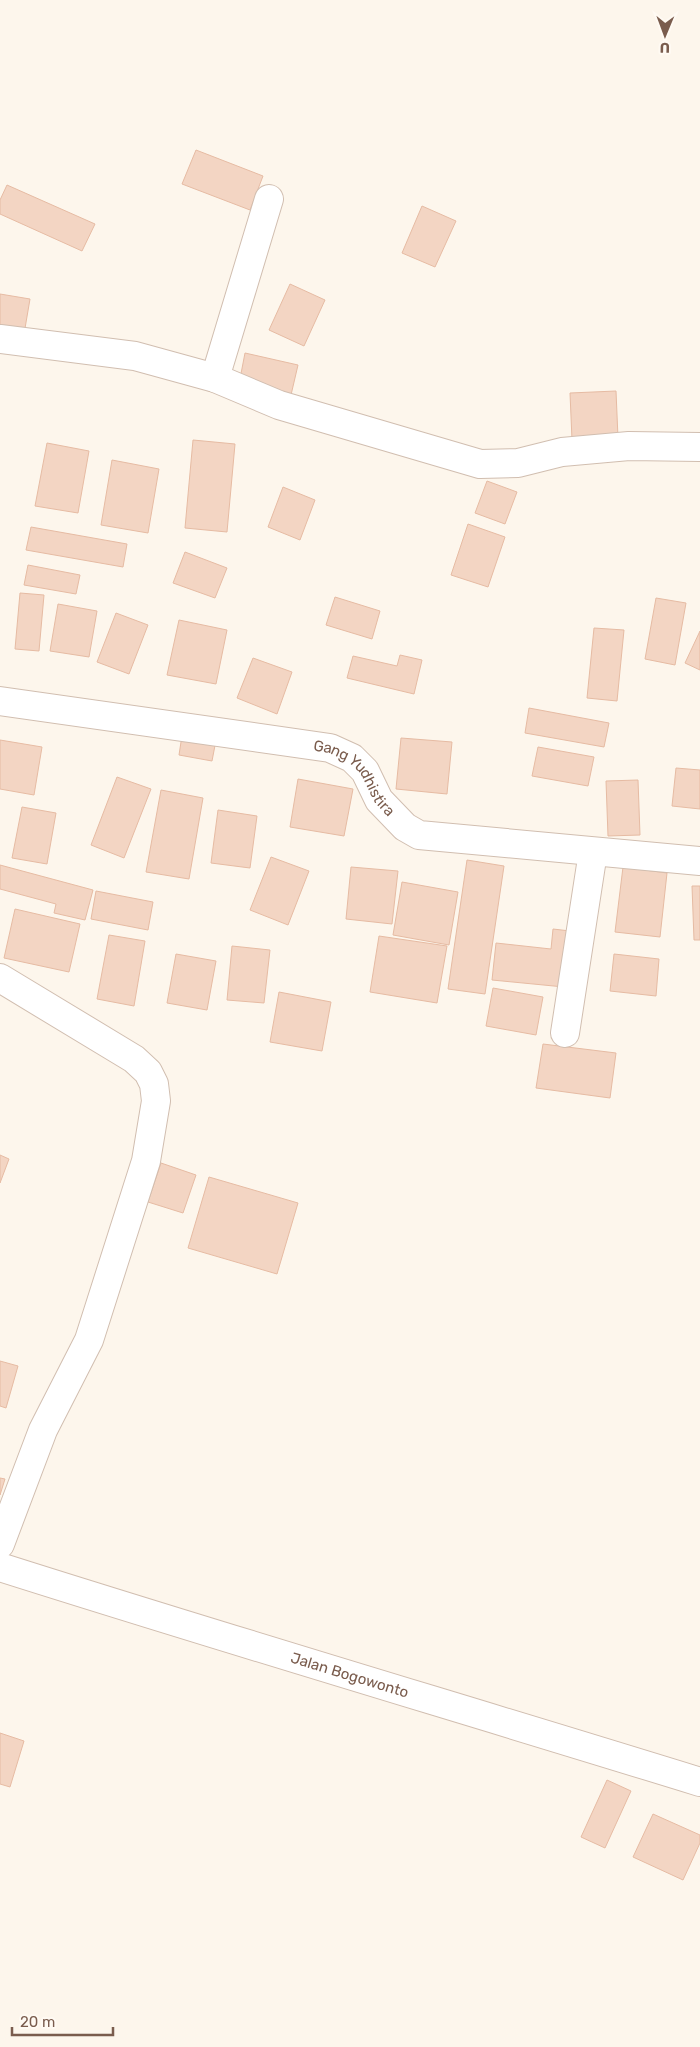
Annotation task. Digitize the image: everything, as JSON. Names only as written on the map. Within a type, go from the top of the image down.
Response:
[{"type":"street","points":[[215,378],[269,199]]},
{"type":"street","points":[[0,340],[135,356],[215,378],[279,405],[480,464],[518,463],[562,452],[629,446],[700,447]]},
{"type":"street","name":"Gang Yudhistira","points":[[0,701],[330,748],[352,758],[365,771],[379,800],[405,826],[418,835],[700,861]]},
{"type":"street","points":[[565,1033],[592,852]]},
{"type":"street","points":[[0,978],[134,1060],[148,1072],[154,1084],[156,1102],[146,1161],[89,1340],[43,1430],[0,1544]]},
{"type":"street","name":"Jalan Bogowonto","points":[[0,1567],[185,1626],[342,1671],[700,1782]]},
{"type":"building","points":[[196,150],[263,176],[250,210],[182,184]]},
{"type":"building","points":[[7,185],[95,224],[82,251],[0,214],[0,200]]},
{"type":"building","points":[[422,206],[456,221],[435,267],[402,253]]},
{"type":"building","points":[[290,284],[325,300],[304,346],[269,330]]},
{"type":"building","points":[[0,294],[30,299],[23,340],[0,336]]},
{"type":"building","points":[[245,353],[298,365],[291,395],[239,384]]},
{"type":"building","points":[[616,391],[618,438],[572,440],[570,393]]},
{"type":"building","points":[[193,440],[235,444],[227,532],[185,528]]},
{"type":"building","points":[[47,443],[89,451],[78,513],[35,506]]},
{"type":"building","points":[[112,460],[159,469],[148,533],[101,525]]},
{"type":"building","points":[[487,481],[517,492],[505,524],[475,513]]},
{"type":"building","points":[[283,487],[315,500],[300,540],[268,527]]},
{"type":"building","points":[[468,524],[505,537],[488,587],[451,575]]},
{"type":"building","points":[[31,527],[127,544],[123,567],[26,550]]},
{"type":"building","points":[[185,552],[227,568],[215,598],[173,583]]},
{"type":"building","points":[[28,565],[80,575],[76,594],[24,585]]},
{"type":"building","points":[[20,593],[44,595],[39,651],[15,649]]},
{"type":"building","points":[[335,597],[380,611],[372,639],[326,625]]},
{"type":"building","points":[[656,598],[686,603],[675,665],[645,659]]},
{"type":"building","points":[[58,604],[97,611],[89,657],[50,651]]},
{"type":"building","points":[[116,613],[148,625],[129,674],[97,662]]},
{"type":"building","points":[[179,620],[227,630],[216,684],[167,675]]},
{"type":"building","points":[[594,628],[624,630],[617,701],[587,698]]},
{"type":"building","points":[[700,631],[700,670],[685,663]]},
{"type":"building","points":[[400,655],[422,660],[414,694],[347,678],[353,656],[397,666]]},
{"type":"building","points":[[253,658],[292,672],[277,714],[237,698]]},
{"type":"building","points":[[529,708],[609,723],[604,747],[525,733]]},
{"type":"building","points":[[183,729],[217,735],[212,761],[179,755]]},
{"type":"building","points":[[401,738],[452,742],[447,794],[396,789]]},
{"type":"building","points":[[0,740],[42,747],[34,795],[0,789]]},
{"type":"building","points":[[538,747],[594,757],[588,786],[532,776]]},
{"type":"building","points":[[676,768],[700,770],[700,809],[672,806]]},
{"type":"building","points":[[117,777],[151,789],[124,858],[91,845]]},
{"type":"building","points":[[298,779],[353,789],[344,836],[290,827]]},
{"type":"building","points":[[638,780],[640,835],[608,836],[606,781]]},
{"type":"building","points":[[161,790],[203,798],[189,879],[146,872]]},
{"type":"building","points":[[22,807],[56,813],[47,864],[12,858]]},
{"type":"building","points":[[218,810],[257,816],[250,868],[211,863]]},
{"type":"building","points":[[271,857],[309,871],[288,925],[250,910]]},
{"type":"building","points":[[467,860],[504,866],[485,994],[448,989]]},
{"type":"building","points":[[0,865],[93,890],[85,920],[54,913],[56,904],[0,889]]},
{"type":"building","points":[[351,867],[398,871],[392,924],[346,919]]},
{"type":"building","points":[[623,867],[667,873],[660,937],[615,932]]},
{"type":"building","points":[[402,882],[458,892],[449,945],[393,935]]},
{"type":"building","points":[[692,886],[700,886],[700,940],[694,940]]},
{"type":"building","points":[[96,891],[153,902],[148,930],[91,919]]},
{"type":"building","points":[[15,909],[80,924],[69,972],[4,958]]},
{"type":"building","points":[[553,929],[570,931],[564,987],[492,980],[496,943],[551,949]]},
{"type":"building","points":[[109,935],[145,941],[134,1006],[97,999]]},
{"type":"building","points":[[379,936],[447,946],[437,1003],[370,992]]},
{"type":"building","points":[[232,946],[270,950],[264,1003],[227,1000]]},
{"type":"building","points":[[176,954],[216,961],[207,1010],[167,1003]]},
{"type":"building","points":[[614,954],[659,959],[656,996],[610,991]]},
{"type":"building","points":[[493,988],[543,997],[536,1035],[486,1026]]},
{"type":"building","points":[[279,992],[331,1002],[322,1051],[270,1042]]},
{"type":"building","points":[[543,1044],[616,1053],[610,1098],[536,1088]]},
{"type":"building","points":[[0,1155],[9,1159],[0,1183]]},
{"type":"building","points":[[161,1163],[196,1175],[183,1213],[148,1202]]},
{"type":"building","points":[[209,1177],[298,1203],[277,1274],[188,1248]]},
{"type":"building","points":[[0,1361],[18,1366],[6,1408],[0,1406]]},
{"type":"building","points":[[0,1478],[5,1479],[0,1495]]},
{"type":"building","points":[[0,1733],[24,1741],[10,1787],[0,1784]]},
{"type":"building","points":[[607,1780],[631,1791],[605,1848],[581,1837]]},
{"type":"building","points":[[653,1814],[700,1835],[700,1843],[683,1880],[633,1857]]}]
